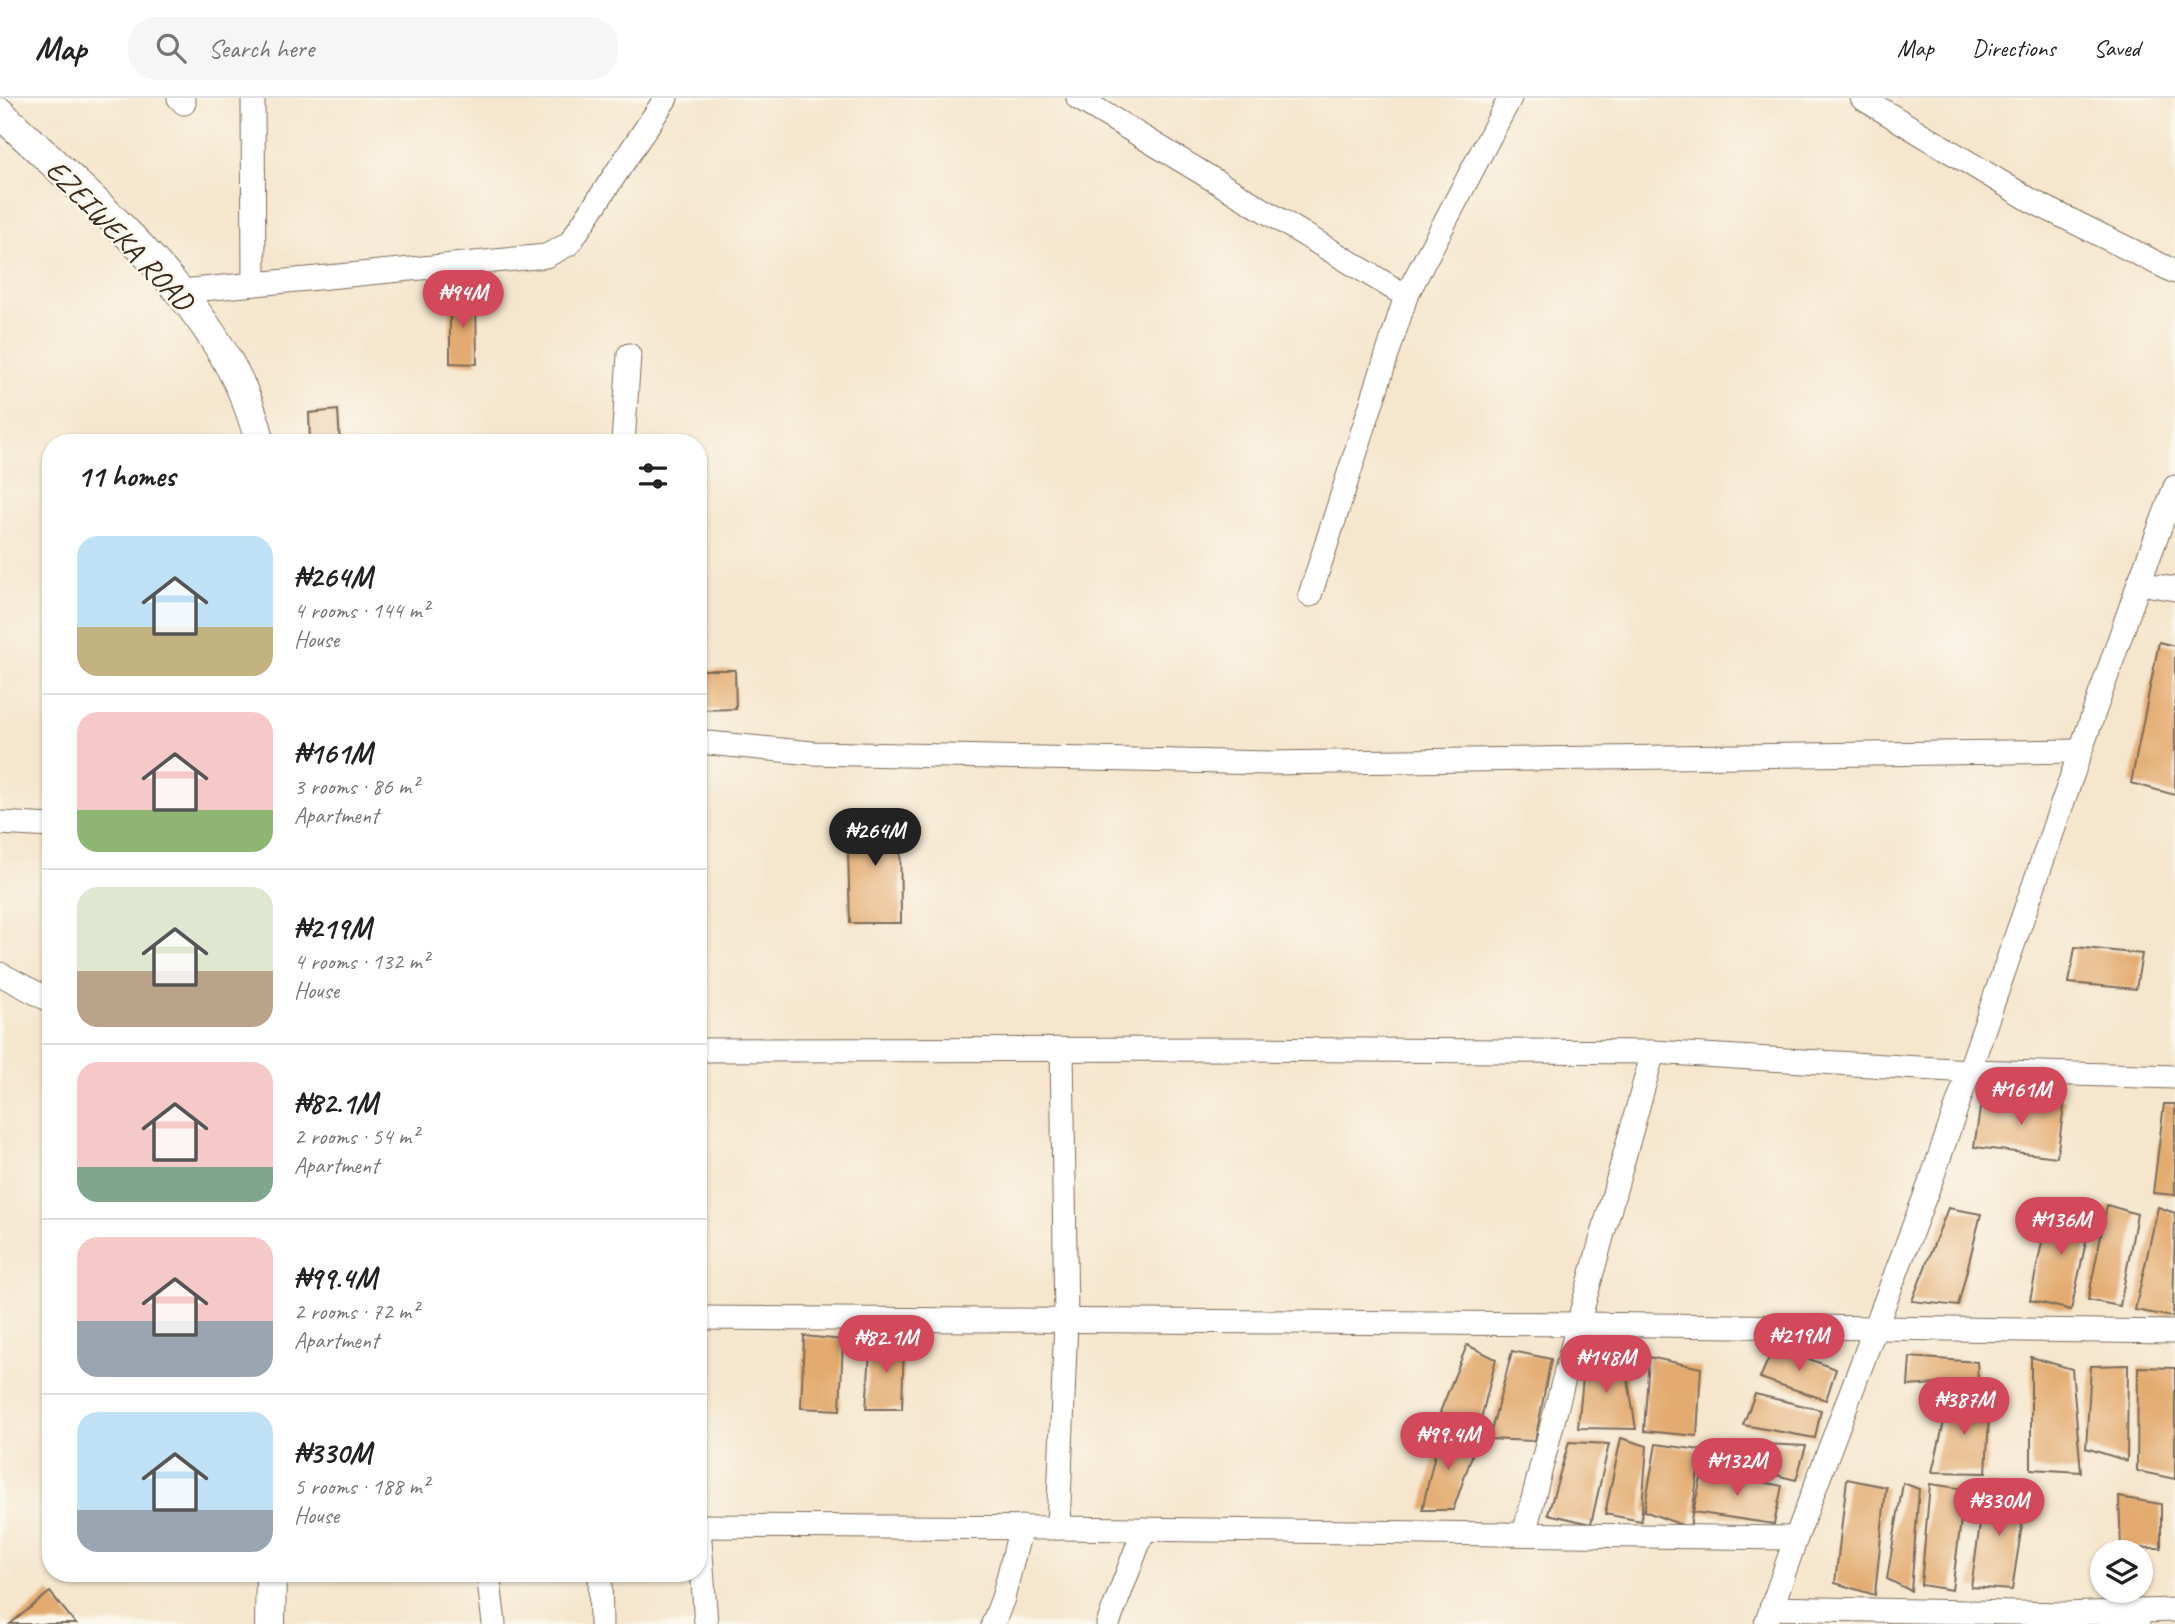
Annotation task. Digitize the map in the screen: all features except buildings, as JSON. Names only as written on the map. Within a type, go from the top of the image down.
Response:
[{"type":"main road","name":"EZEIWEKA ROAD","points":[[0,113],[182,291],[223,353],[254,417],[255,434]]},
{"type":"main road","points":[[270,1624],[271,1582]]},
{"type":"street","points":[[253,98],[254,284]]},
{"type":"street","points":[[182,291],[546,256],[569,244],[666,98]]},
{"type":"street","points":[[1078,98],[1406,296]]},
{"type":"street","points":[[1310,595],[1406,296],[1510,98]]},
{"type":"street","points":[[1862,98],[2032,201],[2175,272]]},
{"type":"street","points":[[624,434],[629,355]]},
{"type":"street","points":[[2175,487],[2139,583],[1933,1175],[1873,1330],[1769,1616],[2066,1614],[2139,1618],[2175,1610]]},
{"type":"street","points":[[2139,583],[2175,589]]},
{"type":"street","points":[[707,743],[813,753],[1270,762],[2081,751]]},
{"type":"street","points":[[0,823],[42,825]]},
{"type":"street","points":[[0,974],[42,996]]},
{"type":"street","points":[[707,1050],[1653,1052],[1969,1071],[2175,1077]]},
{"type":"street","points":[[1058,1528],[1066,1320],[1062,1050]]},
{"type":"street","points":[[1524,1534],[1578,1324],[1653,1052]]},
{"type":"street","points":[[707,1318],[1578,1324],[2175,1332]]},
{"type":"street","points":[[707,1525],[1796,1538]]},
{"type":"street","points":[[993,1624],[1003,1598],[1021,1527]]},
{"type":"street","points":[[1108,1624],[1144,1529]]},
{"type":"street","points":[[489,1582],[494,1624]]},
{"type":"street","points":[[600,1582],[601,1624]]},
{"type":"street","points":[[703,1582],[706,1624]]}]
